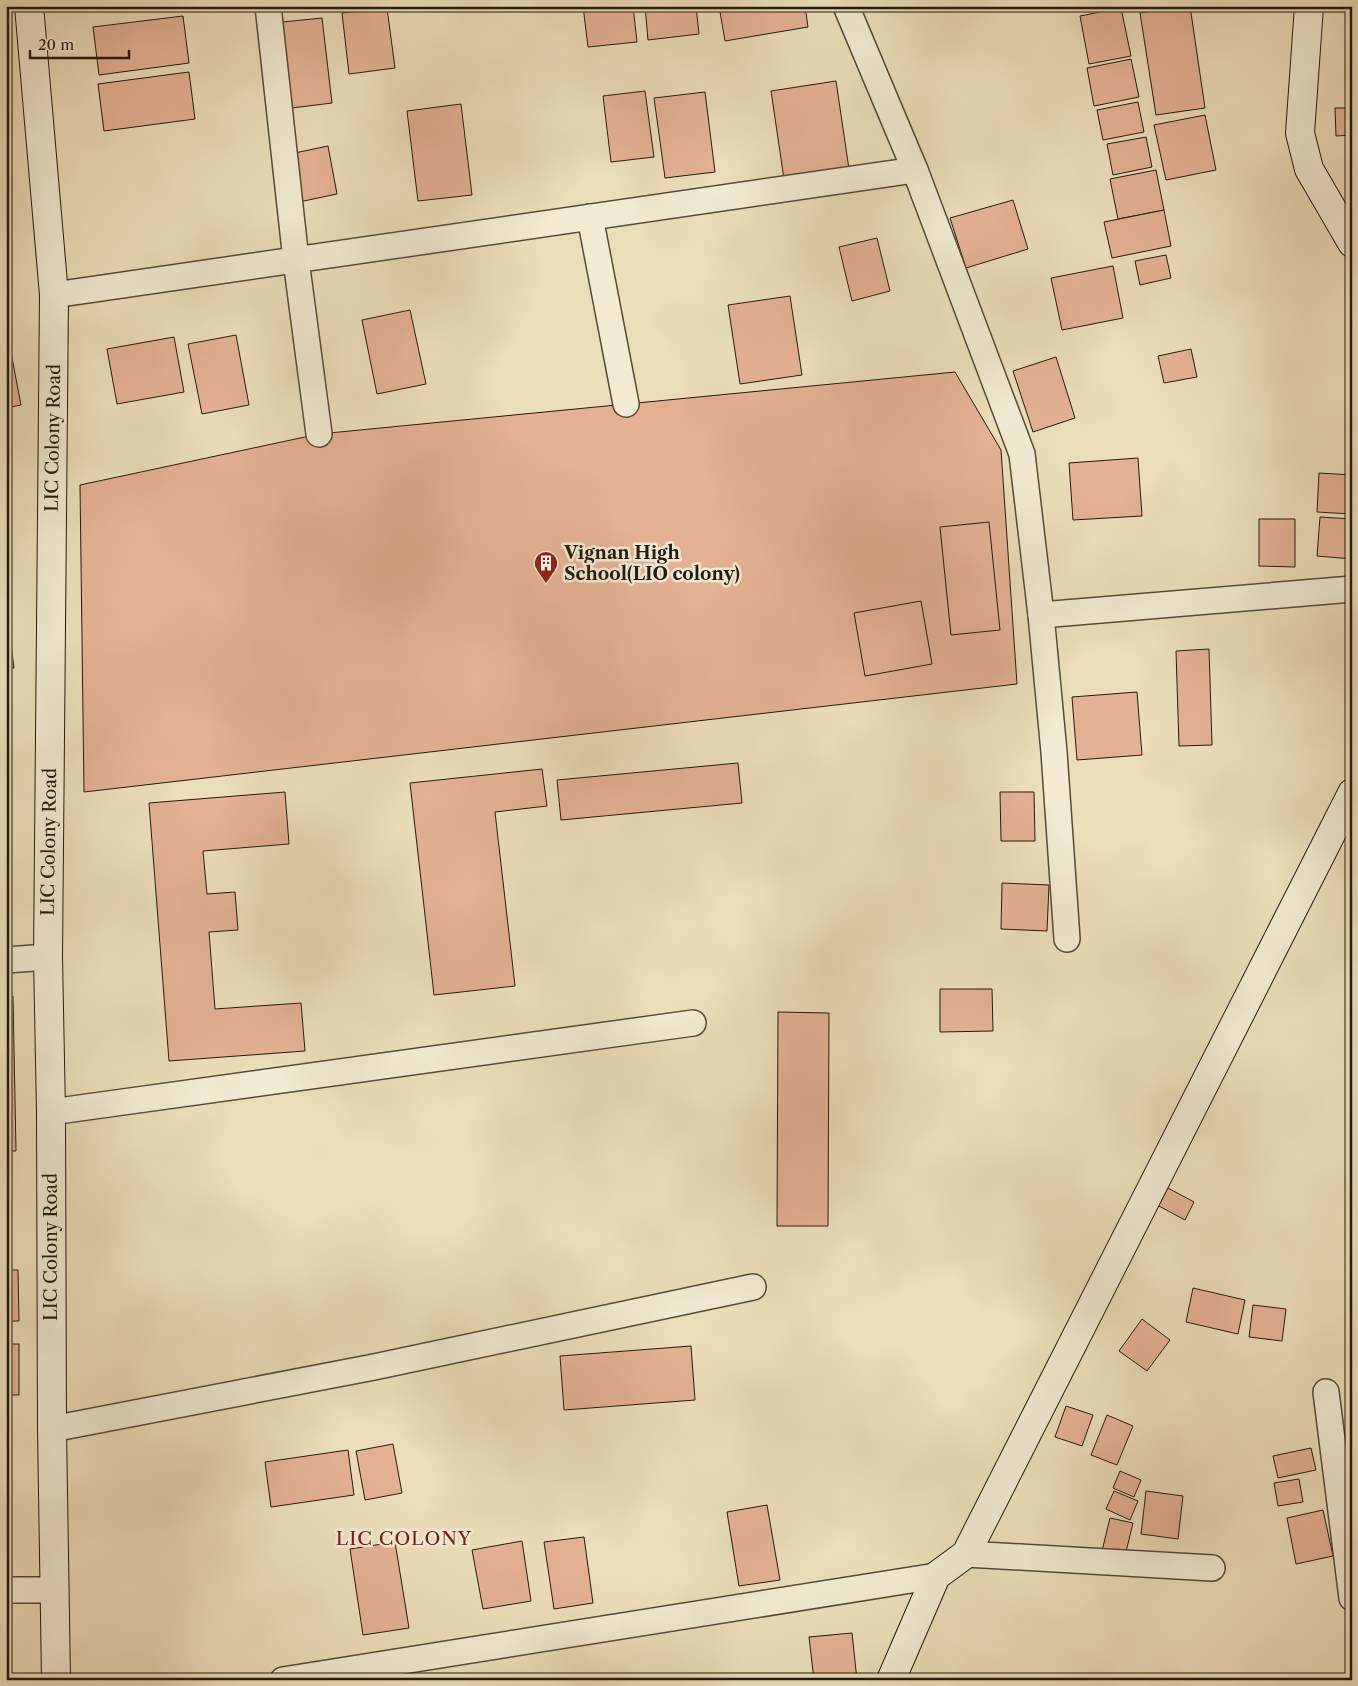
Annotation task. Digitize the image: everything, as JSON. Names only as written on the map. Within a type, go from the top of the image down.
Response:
[{"type":"main road","name":"LIC Colony Road","points":[[29,6],[54,295],[48,958],[56,1680]]},
{"type":"main road","points":[[1309,6],[1300,133],[1309,169],[1352,243]]},
{"type":"main road","points":[[891,1680],[936,1576],[966,1554],[1352,793]]},
{"type":"street","points":[[268,6],[296,260],[320,434]]},
{"type":"street","points":[[846,6],[915,170],[1022,454],[1041,615],[1054,752],[1067,939]]},
{"type":"street","points":[[54,295],[915,170]]},
{"type":"street","points":[[590,218],[626,404]]},
{"type":"street","points":[[1041,615],[1352,589]]},
{"type":"street","points":[[6,960],[48,958]]},
{"type":"street","points":[[51,1112],[693,1024]]},
{"type":"street","points":[[52,1429],[374,1368],[752,1286]]},
{"type":"street","points":[[1326,1392],[1352,1598]]},
{"type":"street","points":[[966,1554],[1212,1568]]},
{"type":"street","points":[[284,1680],[936,1576]]},
{"type":"street","points":[[6,1590],[55,1590]]},
{"type":"building","points":[[583,6],[633,6],[637,42],[588,47]]},
{"type":"building","points":[[645,6],[696,6],[699,34],[648,40]]},
{"type":"building","points":[[719,6],[805,6],[808,27],[725,41]]},
{"type":"building","points":[[1190,6],[1205,108],[1156,115],[1140,13]]},
{"type":"building","points":[[387,8],[395,68],[349,74],[342,13]]},
{"type":"building","points":[[1121,8],[1131,56],[1089,64],[1080,16]]},
{"type":"building","points":[[183,16],[189,63],[99,75],[93,27]]},
{"type":"building","points":[[322,18],[332,103],[284,109],[273,23]]},
{"type":"building","points":[[1131,59],[1139,97],[1094,106],[1087,68]]},
{"type":"building","points":[[189,72],[195,119],[104,131],[98,84]]},
{"type":"building","points":[[836,81],[849,169],[784,179],[771,91]]},
{"type":"building","points":[[645,91],[654,157],[611,162],[603,96]]},
{"type":"building","points":[[705,92],[715,172],[665,178],[654,98]]},
{"type":"building","points":[[1138,102],[1144,132],[1103,140],[1097,110]]},
{"type":"building","points":[[461,104],[472,195],[418,201],[407,111]]},
{"type":"building","points":[[1335,108],[1352,108],[1352,135],[1336,136]]},
{"type":"building","points":[[1205,115],[1216,170],[1166,180],[1154,125]]},
{"type":"building","points":[[1146,137],[1152,167],[1113,175],[1107,144]]},
{"type":"building","points":[[328,146],[337,194],[299,202],[290,154]]},
{"type":"building","points":[[1156,170],[1164,210],[1118,219],[1110,179]]},
{"type":"building","points":[[1013,200],[1028,249],[966,268],[950,218]]},
{"type":"building","points":[[1164,210],[1171,246],[1112,258],[1104,222]]},
{"type":"building","points":[[877,238],[890,291],[852,301],[839,247]]},
{"type":"building","points":[[1166,255],[1171,278],[1140,285],[1135,261]]},
{"type":"building","points":[[1113,266],[1123,318],[1062,330],[1051,278]]},
{"type":"building","points":[[790,296],[802,375],[740,384],[728,305]]},
{"type":"building","points":[[410,310],[426,384],[377,394],[362,320]]},
{"type":"building","points":[[236,335],[249,405],[202,414],[188,344]]},
{"type":"building","points":[[8,337],[21,405],[6,408],[6,338]]},
{"type":"building","points":[[174,337],[184,392],[117,404],[107,349]]},
{"type":"building","points":[[1191,349],[1197,377],[1164,383],[1158,356]]},
{"type":"building","points":[[1056,357],[1075,418],[1033,432],[1013,371]]},
{"type":"building","name":"Vignan High School(LIO colony)","points":[[955,372],[1001,450],[1017,684],[84,792],[80,485],[319,434]]},
{"type":"building","points":[[1138,458],[1142,516],[1073,520],[1069,463]]},
{"type":"building","points":[[1319,473],[1352,475],[1352,514],[1317,512]]},
{"type":"building","points":[[1320,517],[1352,519],[1352,559],[1317,556]]},
{"type":"building","points":[[1259,519],[1295,519],[1295,567],[1259,566]]},
{"type":"building","points":[[989,522],[1000,630],[951,635],[940,527]]},
{"type":"building","points":[[921,601],[932,664],[865,676],[854,613]]},
{"type":"building","points":[[6,607],[14,668],[6,669]]},
{"type":"building","points":[[1209,649],[1212,745],[1179,746],[1176,651]]},
{"type":"building","points":[[1137,692],[1142,755],[1077,760],[1072,697]]},
{"type":"building","points":[[738,763],[742,803],[561,820],[557,780]]},
{"type":"building","points":[[542,769],[547,806],[495,812],[515,986],[434,995],[410,783]]},
{"type":"building","points":[[285,792],[289,844],[203,851],[207,894],[235,892],[238,930],[209,932],[215,1009],[301,1003],[305,1051],[169,1061],[149,803]]},
{"type":"building","points":[[1000,792],[1034,792],[1035,841],[1001,841]]},
{"type":"building","points":[[1002,883],[1049,885],[1047,931],[1001,929]]},
{"type":"building","points":[[940,989],[992,989],[993,1031],[940,1032]]},
{"type":"building","points":[[6,996],[13,996],[16,1151],[6,1151]]},
{"type":"building","points":[[778,1012],[829,1013],[828,1226],[777,1226]]},
{"type":"building","points":[[1166,1187],[1194,1202],[1185,1220],[1157,1205]]},
{"type":"building","points":[[6,1270],[18,1270],[19,1321],[6,1321]]},
{"type":"building","points":[[1193,1288],[1245,1300],[1238,1334],[1186,1322]]},
{"type":"building","points":[[1253,1305],[1286,1309],[1282,1341],[1249,1337]]},
{"type":"building","points":[[1142,1319],[1170,1340],[1147,1371],[1119,1351]]},
{"type":"building","points":[[6,1344],[19,1344],[19,1395],[6,1395]]},
{"type":"building","points":[[691,1346],[695,1400],[564,1410],[560,1356]]},
{"type":"building","points":[[1066,1406],[1093,1415],[1082,1446],[1055,1437]]},
{"type":"building","points":[[1107,1415],[1133,1426],[1117,1465],[1091,1455]]},
{"type":"building","points":[[393,1444],[402,1493],[365,1500],[356,1451]]},
{"type":"building","points":[[1311,1448],[1316,1470],[1278,1478],[1273,1456]]},
{"type":"building","points":[[348,1450],[354,1495],[271,1507],[265,1462]]},
{"type":"building","points":[[1120,1471],[1141,1480],[1134,1497],[1113,1488]]},
{"type":"building","points":[[1299,1479],[1303,1502],[1278,1506],[1274,1483]]},
{"type":"building","points":[[1114,1491],[1138,1501],[1130,1520],[1106,1509]]},
{"type":"building","points":[[1146,1491],[1183,1496],[1178,1539],[1141,1534]]},
{"type":"building","points":[[767,1505],[780,1580],[739,1586],[727,1512]]},
{"type":"building","points":[[1323,1510],[1333,1556],[1296,1564],[1287,1518]]},
{"type":"building","points":[[1110,1518],[1133,1523],[1125,1556],[1102,1551]]},
{"type":"building","points":[[584,1537],[593,1603],[554,1609],[544,1542]]},
{"type":"building","points":[[522,1541],[531,1601],[483,1609],[472,1550]]},
{"type":"building","points":[[395,1542],[409,1628],[363,1635],[350,1549]]},
{"type":"building","points":[[852,1633],[857,1680],[814,1680],[809,1637]]},
{"type":"place","name":"Vignan High School(LIO colony)","points":[[546,584]]},
{"type":"district","name":"LIC COLONY","points":[[404,1538]]}]
